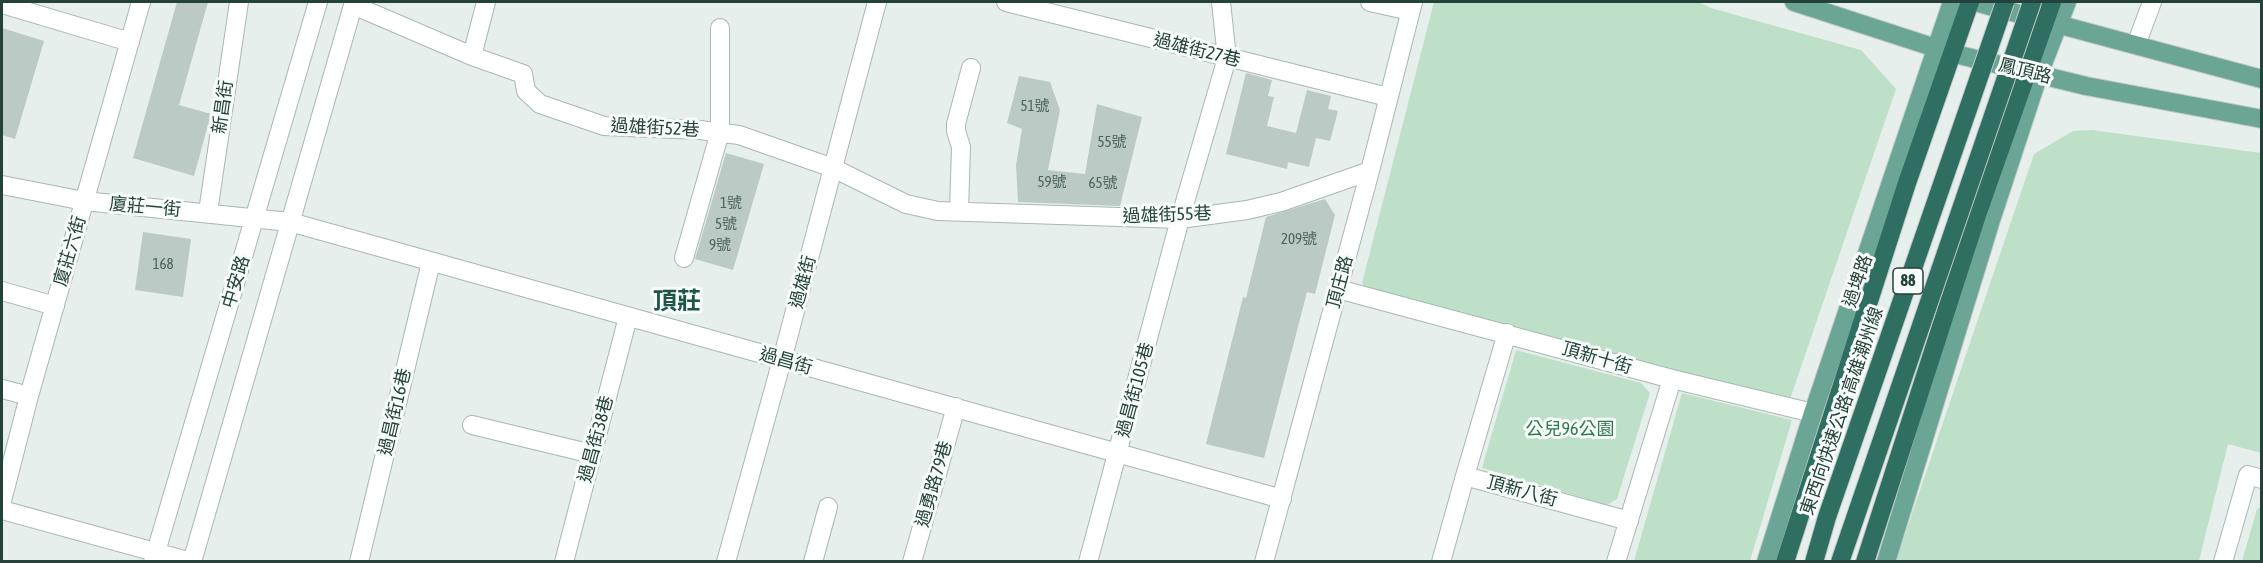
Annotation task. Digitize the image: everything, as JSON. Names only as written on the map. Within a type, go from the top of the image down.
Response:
[{"type":"highway","points":[[1785,561],[1907,183],[1943,51],[1970,2]]},
{"type":"highway","name":"東西向快速公路 高雄潮州線","points":[[1814,561],[2005,2]]},
{"type":"highway","name":"88","points":[[1840,561],[2032,2]]},
{"type":"highway","points":[[1865,561],[1977,215],[2052,22],[2052,2]]},
{"type":"main road","name":"鳳頂路","points":[[1794,2],[1943,51],[2086,86],[2262,119]]},
{"type":"main road","name":"過埤路","points":[[1767,561],[1813,413],[1892,182],[1943,51],[1952,2]]},
{"type":"main road","points":[[1975,2],[2262,79]]},
{"type":"main road","points":[[2052,22],[2067,2]]},
{"type":"main road","points":[[1886,561],[1991,220],[2033,73]]},
{"type":"street","name":"廈莊六街","points":[[2,501],[29,396],[141,2]]},
{"type":"street","name":"新昌街","points":[[208,212],[239,2]]},
{"type":"street","name":"中安路","points":[[154,556],[318,2]]},
{"type":"street","points":[[354,3],[472,56],[486,2]]},
{"type":"street","name":"過雄街","points":[[726,561],[878,2]]},
{"type":"street","name":"過雄街27巷","points":[[1006,2],[1388,97]]},
{"type":"street","points":[[1221,2],[1227,58]]},
{"type":"street","points":[[1371,2],[1411,6]]},
{"type":"street","points":[[2136,45],[2152,2]]},
{"type":"street","name":"中安路","points":[[192,561],[354,3]]},
{"type":"street","points":[[2,4],[130,42]]},
{"type":"street","name":"頂庄路","points":[[1264,561],[1370,171],[1411,6]]},
{"type":"street","name":"過雄街52巷","points":[[720,28],[720,132]]},
{"type":"street","name":"過雄街52巷","points":[[472,56],[523,74],[526,91],[540,104],[604,126],[739,135],[833,168]]},
{"type":"street","name":"過昌街105巷","points":[[1088,561],[1180,219],[1227,58]]},
{"type":"street","points":[[959,212],[962,147],[956,124],[971,68]]},
{"type":"street","points":[[684,258],[720,132]]},
{"type":"street","name":"過雄街55巷","points":[[833,168],[906,204],[930,210],[1180,219],[1247,210],[1281,202],[1370,171]]},
{"type":"street","name":"廈莊一街","points":[[2,185],[84,201],[290,222]]},
{"type":"street","name":"過昌街","points":[[290,222],[1119,452],[1282,500]]},
{"type":"street","name":"過昌街16巷","points":[[359,561],[431,262]]},
{"type":"street","name":"頂新十街","points":[[1338,289],[1672,379],[1813,413]]},
{"type":"street","points":[[2,291],[55,306]]},
{"type":"street","name":"過昌街38巷","points":[[564,561],[628,316]]},
{"type":"street","points":[[1466,476],[1507,333]]},
{"type":"street","points":[[1616,561],[1672,379]]},
{"type":"street","points":[[2,389],[29,396]]},
{"type":"street","name":"過勇路79巷","points":[[912,561],[956,408]]},
{"type":"street","points":[[472,425],[592,454]]},
{"type":"street","points":[[2223,561],[2248,475],[2262,479]]},
{"type":"street","name":"頂新八街","points":[[1441,561],[1466,476],[1629,521]]},
{"type":"street","points":[[813,561],[828,507]]},
{"type":"street","points":[[2,510],[154,556],[192,561]]},
{"type":"green space","points":[[1434,2],[1699,2],[1711,8],[1861,50],[1896,89],[1788,405],[1372,296],[1362,283]]},
{"type":"green space","points":[[2092,130],[2261,153],[2261,453],[2228,444],[2199,561],[1896,561],[2034,154],[2073,131]]},
{"type":"green space","name":"公兒96公園","points":[[1516,350],[1641,383],[1650,393],[1617,499],[1607,505],[1482,468]]},
{"type":"green space","points":[[1682,393],[1792,420],[1750,561],[1634,561]]},
{"type":"green space","points":[[2261,507],[2261,561],[2242,561],[2257,509]]},
{"type":"building","points":[[177,2],[208,2],[179,105],[211,114],[194,176],[133,158]]},
{"type":"building","points":[[2,28],[44,41],[15,139],[2,135]]},
{"type":"building","points":[[1246,73],[1272,80],[1268,96],[1274,97],[1267,126],[1296,133],[1307,90],[1331,96],[1328,109],[1338,111],[1330,141],[1316,138],[1309,167],[1288,162],[1287,169],[1226,154]]},
{"type":"building","points":[[1019,76],[1050,82],[1060,110],[1048,170],[1085,174],[1097,104],[1142,117],[1120,206],[1018,202],[1016,165],[1022,129],[1007,123]]},
{"type":"building","points":[[726,153],[764,164],[733,270],[695,259]]},
{"type":"building","points":[[1325,199],[1335,215],[1315,294],[1307,292],[1264,458],[1206,444],[1266,217]]},
{"type":"building","points":[[143,232],[191,239],[183,297],[135,290]]},
{"type":"district","name":"頂莊","points":[[677,301]]}]
